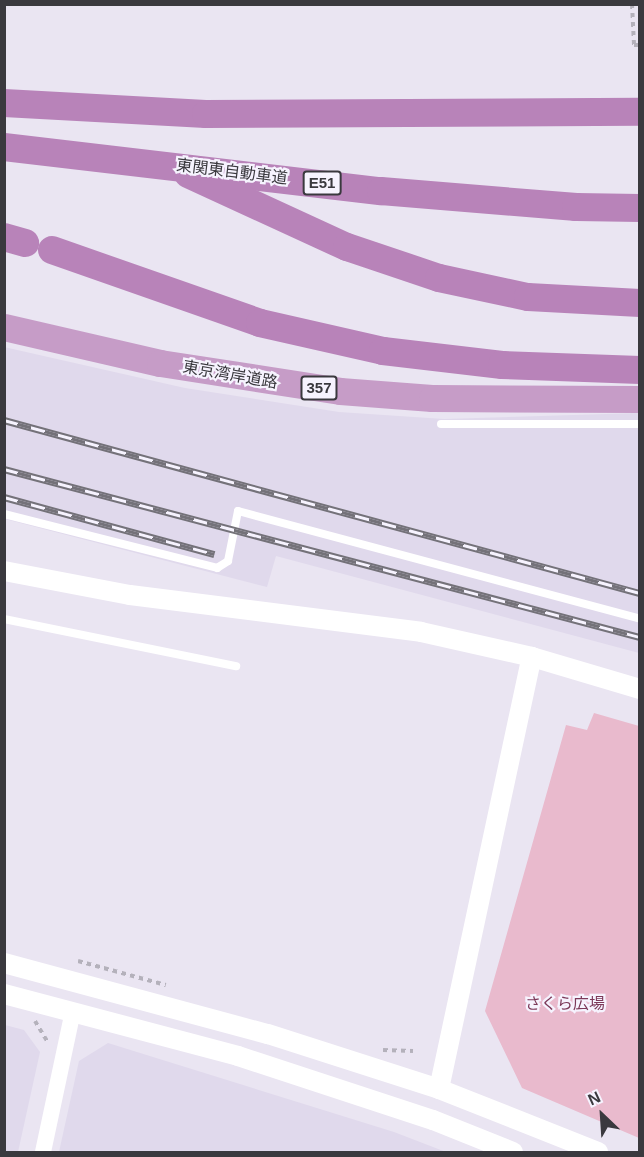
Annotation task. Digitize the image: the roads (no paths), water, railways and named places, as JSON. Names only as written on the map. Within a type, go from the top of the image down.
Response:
[{"type":"highway","points":[[4,103],[206,114],[639,112]]},
{"type":"highway","name":"東関東自動車道","points":[[4,147],[164,163],[381,191],[576,207],[639,208]]},
{"type":"highway","points":[[164,163],[347,247],[439,278],[528,297],[639,303]]},
{"type":"highway","points":[[27,243],[239,316],[383,351],[502,365],[639,370]]},
{"type":"highway","name":"東京湾岸道路","points":[[4,327],[160,363],[340,391],[465,399],[639,399]]},
{"type":"street","points":[[4,571],[130,595],[421,632],[532,657],[639,689]]},
{"type":"street","points":[[438,1089],[532,657]]},
{"type":"street","points":[[4,963],[268,1034],[438,1089],[598,1152]]},
{"type":"street","points":[[4,994],[238,1056],[433,1120],[513,1152]]},
{"type":"street","points":[[44,1152],[73,1011]]},
{"type":"lane","points":[[441,424],[639,424]]},
{"type":"lane","points":[[4,514],[217,568],[228,561],[238,510],[639,619]]},
{"type":"lane","points":[[4,620],[236,666]]},
{"type":"railway","points":[[4,420],[640,593]]},
{"type":"railway","points":[[4,469],[640,637]]},
{"type":"railway","points":[[4,497],[214,554]]},
{"type":"park label","name":"さくら広場","points":[[565,1004]]}]
